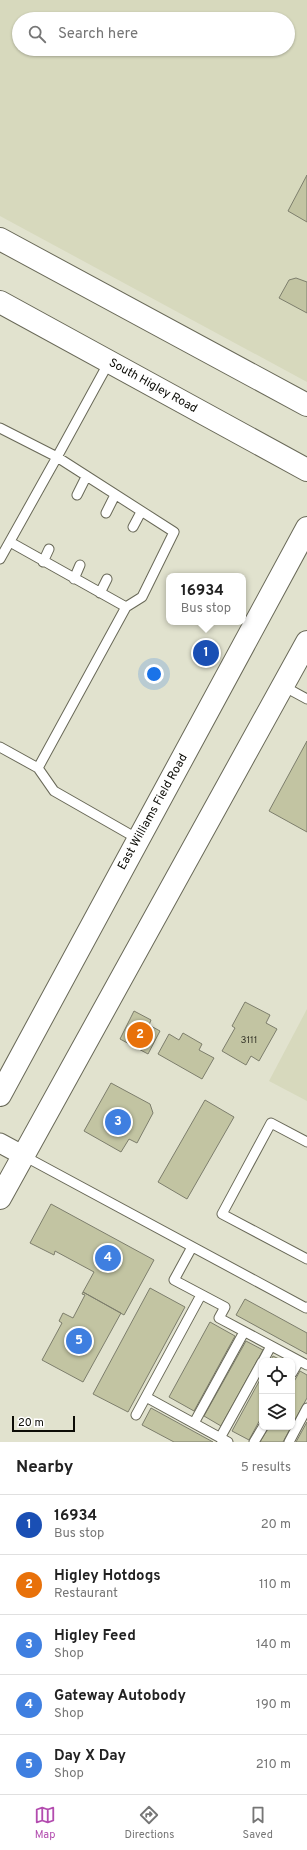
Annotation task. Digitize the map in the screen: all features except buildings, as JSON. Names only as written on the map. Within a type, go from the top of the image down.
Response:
[{"type":"main road","points":[[0,239],[307,405]]},
{"type":"main road","name":"South Higley Road","points":[[0,302],[307,470]]},
{"type":"main road","name":"East Williams Field Road","points":[[0,1095],[307,528]]},
{"type":"main road","points":[[0,1198],[307,642]]},
{"type":"street","points":[[0,1142],[24,1156]]},
{"type":"lane","points":[[0,559],[109,362]]},
{"type":"lane","points":[[0,428],[57,457],[174,532],[142,597],[126,607],[38,768]]},
{"type":"lane","points":[[77,495],[86,477]]},
{"type":"lane","points":[[106,513],[115,495]]},
{"type":"lane","points":[[133,527],[141,512]]},
{"type":"lane","points":[[10,542],[43,562],[126,607]]},
{"type":"lane","points":[[43,562],[49,549]]},
{"type":"lane","points":[[74,579],[80,565]]},
{"type":"lane","points":[[100,593],[107,579]]},
{"type":"lane","points":[[283,686],[307,699]]},
{"type":"lane","points":[[0,747],[38,768],[54,791],[138,839]]},
{"type":"lane","points":[[307,1142],[271,1123],[222,1214],[307,1259]]},
{"type":"lane","points":[[24,1156],[306,1308],[307,1307]]},
{"type":"lane","points":[[192,1247],[174,1280],[225,1307],[219,1318],[303,1363],[295,1370]]},
{"type":"lane","points":[[136,1415],[201,1295]]},
{"type":"lane","points":[[194,1423],[244,1332]]},
{"type":"lane","points":[[264,1358],[271,1346]]},
{"type":"lane","points":[[146,1397],[224,1440],[259,1368]]},
{"type":"lane","points":[[289,1442],[307,1408]]},
{"type":"lane","points":[[254,1442],[261,1430]]},
{"type":"shaded area","points":[[0,0],[307,0],[307,382],[0,216]]},
{"type":"shaded area","points":[[307,1009],[307,1101],[269,1081]]},
{"type":"place","name":"16934","points":[[206,653]]},
{"type":"place","name":"Higley Hotdogs","points":[[140,1035]]},
{"type":"place","name":"Higley Feed","points":[[118,1122]]},
{"type":"place","name":"Gateway Autobody","points":[[108,1258]]},
{"type":"place","name":"Day X Day","points":[[79,1341]]}]
